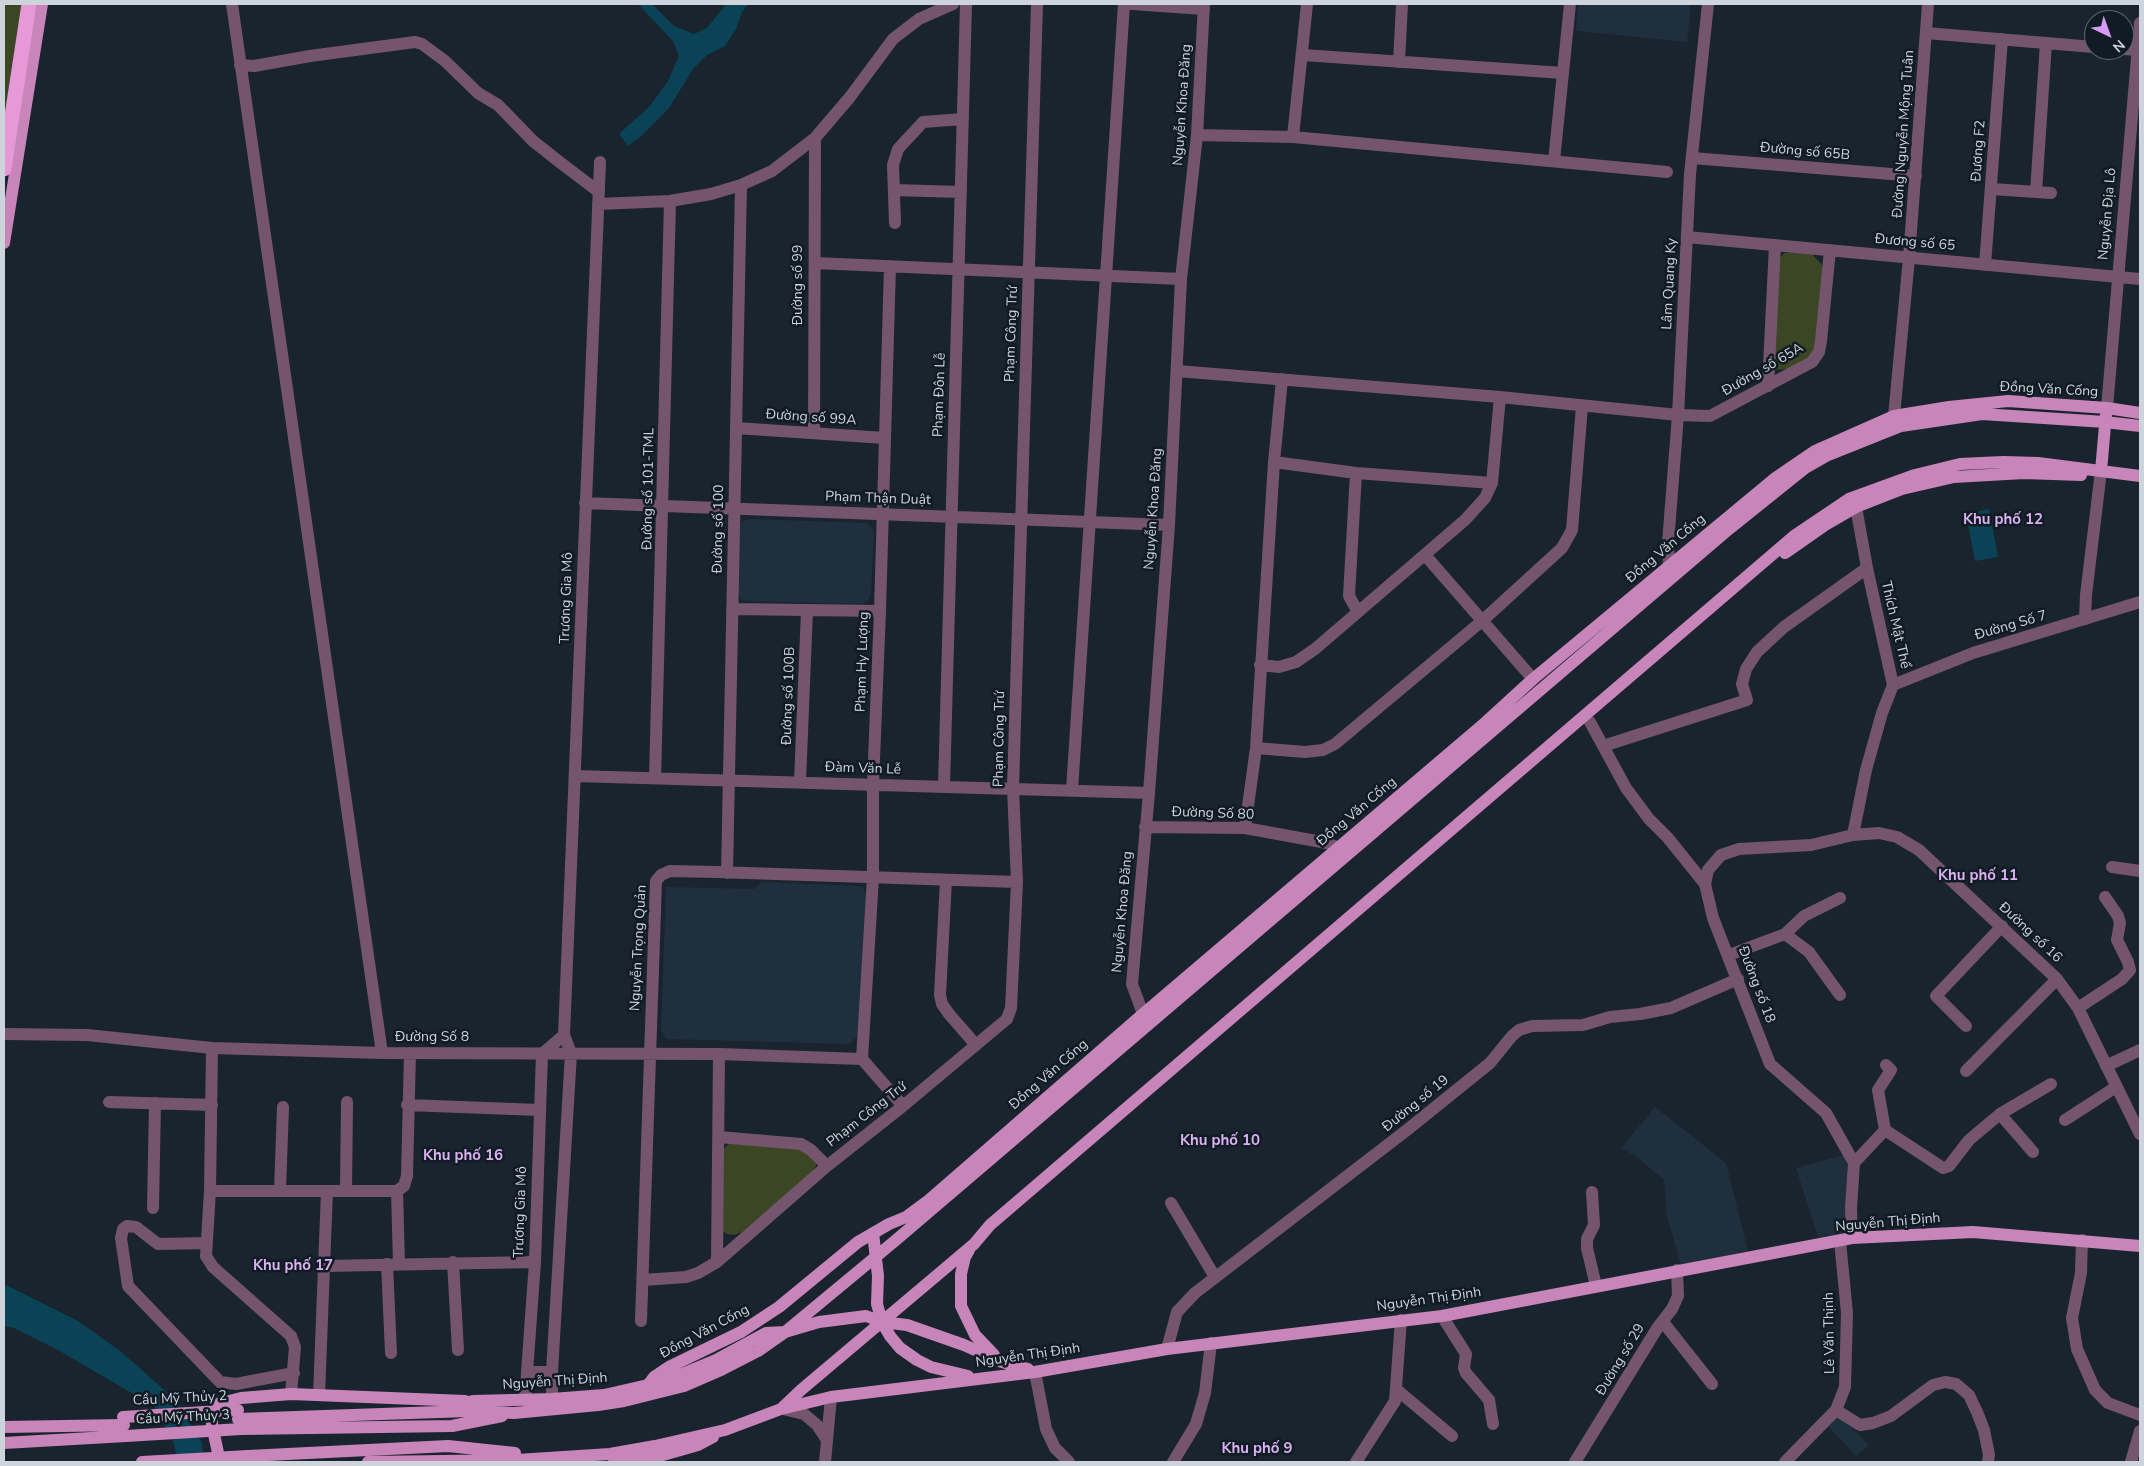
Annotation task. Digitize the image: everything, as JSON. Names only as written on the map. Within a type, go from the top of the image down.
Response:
[{"type":"highway","points":[[4,169],[29,4]]},
{"type":"main road","points":[[4,243],[42,4]]},
{"type":"main road","name":"Đồng Văn Cống","points":[[649,1390],[654,1377],[669,1367],[741,1332],[779,1307],[858,1242],[932,1203],[1671,572],[1774,479],[1815,451],[1894,416],[1949,406],[2008,401],[2107,408],[2140,413]]},
{"type":"main road","points":[[2101,471],[2107,408]]},
{"type":"main road","name":"Đồng Văn Cống","points":[[785,1332],[896,1240],[932,1203],[1142,1014],[1345,850],[1533,679],[1729,529],[1805,468],[1826,456],[1901,426],[1982,414],[2140,426]]},
{"type":"main road","points":[[1313,955],[1794,536],[1850,499],[1915,475],[1960,464],[2038,463],[2140,476]]},
{"type":"main road","points":[[1002,1362],[975,1335],[961,1306],[961,1274],[965,1256],[990,1226],[1590,722],[1785,554],[1825,525],[1856,507],[1902,489],[1954,477],[2024,472],[2079,475],[2101,471]]},
{"type":"main road","points":[[876,1256],[885,1235],[906,1217]]},
{"type":"main road","name":"Nguyễn Thị Định","points":[[368,1462],[563,1458],[610,1454],[725,1430],[781,1409],[831,1397],[1035,1372],[1211,1343],[1442,1316],[1846,1239],[1973,1232],[2140,1246]]},
{"type":"main road","points":[[873,1233],[878,1276],[877,1304],[882,1322],[890,1336],[900,1348],[931,1367],[975,1378]]},
{"type":"main road","points":[[781,1409],[979,1239]]},
{"type":"main road","points":[[878,1276],[896,1240]]},
{"type":"main road","name":"Nguyễn Thị Định","points":[[239,1420],[436,1413],[521,1408],[552,1404],[610,1404],[649,1390],[716,1360],[766,1333],[785,1332],[848,1317],[866,1316],[882,1322],[907,1325],[1002,1362],[1035,1372]]},
{"type":"main road","points":[[220,1462],[212,1425],[212,1413],[217,1404],[241,1398],[291,1394],[473,1401]]},
{"type":"main road","name":"Nguyễn Thị Định","points":[[239,1420],[453,1408],[473,1401],[521,1408]]},
{"type":"main road","points":[[436,1413],[453,1408]]},
{"type":"main road","name":"Nguyễn Thị Định","points":[[239,1420],[452,1426],[483,1421],[521,1408]]},
{"type":"main road","name":"Cầu Mỹ Thủy 2","points":[[125,1426],[239,1420]]},
{"type":"main road","points":[[4,1426],[125,1426]]},
{"type":"main road","points":[[4,1443],[125,1426]]},
{"type":"main road","name":"Nguyễn Thị Định","points":[[614,1462],[663,1455],[698,1445],[725,1430]]},
{"type":"main road","name":"Nguyễn Thị Định","points":[[142,1462],[448,1446],[563,1458]]},
{"type":"street","points":[[232,4],[382,1053]]},
{"type":"street","points":[[240,64],[254,66],[310,56],[416,42],[422,44],[445,61],[478,93],[498,105],[599,198],[670,201],[711,194],[741,185],[772,170],[815,138],[850,97],[893,39],[919,19],[953,4]]},
{"type":"street","name":"Phạm Đôn Lễ","points":[[944,786],[966,4]]},
{"type":"street","name":"Phạm Công Trứ","points":[[643,1280],[686,1277],[698,1273],[717,1262],[827,1166],[904,1106],[1007,1019],[1011,1008],[1017,882],[1013,788],[1037,4]]},
{"type":"street","points":[[1072,790],[1124,4]]},
{"type":"street","points":[[1132,4],[1204,6]]},
{"type":"street","points":[[1293,137],[1307,4]]},
{"type":"street","points":[[1399,62],[1402,4]]},
{"type":"street","points":[[1554,161],[1570,4]]},
{"type":"street","name":"Lâm Quang Ky","points":[[1671,572],[1670,514],[1678,415],[1692,158],[1708,4]]},
{"type":"street","name":"Đường Nguyễn Mộng Tuân","points":[[1894,416],[1916,176],[1928,4]]},
{"type":"street","name":"Nguyễn Khoa Đăng","points":[[1142,1014],[1132,984],[1149,793],[1169,525],[1181,279],[1197,135],[1204,6]]},
{"type":"street","name":"Nguyễn Địa Lô","points":[[2107,408],[2140,23]]},
{"type":"street","points":[[1926,34],[2084,46]]},
{"type":"street","name":"Đương F2","points":[[1985,265],[2002,40]]},
{"type":"street","points":[[2036,192],[2046,43]]},
{"type":"street","points":[[2134,50],[2138,50]]},
{"type":"street","points":[[1303,55],[1563,73]]},
{"type":"street","points":[[895,223],[893,164],[898,150],[924,122],[963,119]]},
{"type":"street","points":[[1197,135],[1293,137],[1667,172]]},
{"type":"street","name":"Đường số 99","points":[[814,433],[815,138]]},
{"type":"street","name":"Đường số 65B","points":[[1692,158],[1916,176]]},
{"type":"street","name":"Trương Gia Mô","points":[[552,1404],[552,1372],[571,1053],[564,1035],[600,162]]},
{"type":"street","name":"Đường số 100","points":[[727,873],[741,185]]},
{"type":"street","points":[[1992,189],[2051,193]]},
{"type":"street","points":[[894,190],[961,192]]},
{"type":"street","name":"Đường số 101-TML","points":[[656,778],[670,201]]},
{"type":"street","name":"Đương số 65","points":[[1687,237],[2140,279]]},
{"type":"street","points":[[1768,386],[1775,245]]},
{"type":"street","name":"Đường số 65A","points":[[1177,371],[1500,396],[1582,406],[1710,416],[1812,362],[1819,352],[1830,250]]},
{"type":"street","points":[[814,263],[1181,279]]},
{"type":"street","name":"Phạm Hy Lượng","points":[[862,1059],[873,877],[873,784],[890,266]]},
{"type":"street","points":[[1245,828],[1256,748],[1274,462],[1282,379]]},
{"type":"street","points":[[1260,665],[1279,667],[1296,662],[1315,649],[1425,555],[1485,498],[1492,483],[1500,396]]},
{"type":"street","points":[[1256,748],[1305,752],[1323,750],[1335,744],[1482,621],[1562,548],[1572,530],[1582,406]]},
{"type":"street","name":"Đường số 99A","points":[[736,428],[885,438]]},
{"type":"street","points":[[1274,462],[1356,473],[1492,483]]},
{"type":"street","points":[[2085,619],[2101,471]]},
{"type":"street","points":[[1356,473],[1350,596],[1358,612]]},
{"type":"street","name":"Phạm Thận Duật","points":[[586,502],[1169,525]]},
{"type":"street","name":"Thích Mật Thể","points":[[1853,835],[1866,770],[1882,713],[1893,685],[1867,568],[1856,507]]},
{"type":"street","points":[[1425,555],[1533,679]]},
{"type":"street","points":[[1603,746],[1747,700],[1742,684],[1746,669],[1757,652],[1784,627],[1867,568]]},
{"type":"street","name":"Đường Số 7","points":[[1893,685],[1973,653],[2140,602]]},
{"type":"street","points":[[732,609],[880,611]]},
{"type":"street","name":"Đường số 100B","points":[[800,782],[807,610]]},
{"type":"street","name":"Đường số 18","points":[[1590,722],[1626,788],[1649,820],[1668,838],[1704,884],[1713,918],[1770,1064],[1826,1113],[1854,1163]]},
{"type":"street","name":"Đàm Văn Lễ","points":[[575,776],[1149,793]]},
{"type":"street","name":"Đường Số 80","points":[[1145,827],[1245,828],[1327,843],[1345,850]]},
{"type":"street","name":"Đường số 16","points":[[1704,884],[1708,870],[1721,855],[1739,849],[1811,845],[1853,835],[1879,833],[1897,837],[1919,850],[2057,979],[2078,1008],[2140,1134]]},
{"type":"street","points":[[2112,867],[2140,871]]},
{"type":"street","name":"Nguyễn Trọng Quản","points":[[641,1321],[656,880],[661,875],[670,871],[1017,882]]},
{"type":"street","points":[[946,880],[940,995],[942,1004],[949,1014],[976,1045]]},
{"type":"street","points":[[2078,1008],[2122,979],[2130,970],[2117,940],[2120,923],[2118,916],[2105,897]]},
{"type":"street","points":[[1728,955],[1785,934],[1804,916],[1840,898]]},
{"type":"street","points":[[1966,1026],[1936,996],[2002,926]]},
{"type":"street","points":[[1785,934],[1810,952],[1840,995]]},
{"type":"street","name":"Đường số 19","points":[[1167,1349],[1177,1312],[1195,1293],[1483,1069],[1519,1030],[1532,1026],[1583,1025],[1610,1017],[1671,1008],[1738,979]]},
{"type":"street","points":[[1966,1071],[2057,979]]},
{"type":"street","name":"Đường Số 8","points":[[4,1034],[87,1035],[212,1048],[382,1053],[719,1054],[862,1059]]},
{"type":"street","points":[[542,1054],[564,1035]]},
{"type":"street","points":[[212,1048],[210,1191],[206,1256],[213,1267],[291,1336],[295,1347],[291,1394]]},
{"type":"street","points":[[2106,1066],[2140,1050]]},
{"type":"street","points":[[210,1191],[397,1191],[404,1186],[407,1176],[407,1105],[410,1053]]},
{"type":"street","name":"Trương Gia Mô","points":[[521,1408],[527,1372],[535,1262],[542,1054]]},
{"type":"street","points":[[717,1262],[719,1054]]},
{"type":"street","points":[[862,1059],[904,1106]]},
{"type":"street","points":[[1886,1065],[1891,1070],[1878,1090],[1885,1130],[1943,1168],[1949,1166],[1969,1140],[2000,1114],[2051,1084]]},
{"type":"street","points":[[2065,1120],[2116,1087]]},
{"type":"street","points":[[110,1102],[212,1104]]},
{"type":"street","points":[[346,1191],[347,1102]]},
{"type":"street","points":[[153,1208],[155,1103]]},
{"type":"street","points":[[407,1105],[539,1110]]},
{"type":"street","points":[[280,1191],[283,1107]]},
{"type":"street","points":[[2000,1114],[2033,1152]]},
{"type":"street","points":[[1846,1239],[1851,1208],[1854,1163],[1885,1130]]},
{"type":"street","points":[[719,1137],[801,1144],[811,1150],[827,1166]]},
{"type":"street","points":[[319,1395],[327,1191]]},
{"type":"street","points":[[391,1353],[397,1191]]},
{"type":"street","points":[[1592,1192],[1594,1225],[1587,1239],[1587,1248],[1596,1286]]},
{"type":"street","points":[[1171,1203],[1215,1277]]},
{"type":"street","points":[[206,1243],[158,1244],[136,1227],[127,1226],[123,1229],[121,1238],[128,1286],[220,1382],[236,1384],[294,1373]]},
{"type":"street","name":"Lê Văn Thịnh","points":[[1785,1462],[1836,1410],[1845,1387],[1847,1358],[1846,1239]]},
{"type":"street","points":[[2082,1240],[2081,1272],[2072,1318],[2077,1349],[2095,1390],[2108,1403],[2140,1415]]},
{"type":"street","points":[[324,1266],[454,1262],[535,1262]]},
{"type":"street","points":[[454,1262],[458,1350]]},
{"type":"street","name":"Đường số 29","points":[[1575,1462],[1678,1296],[1677,1270]]},
{"type":"street","points":[[1442,1316],[1466,1354],[1464,1368],[1466,1373],[1489,1400],[1493,1424]]},
{"type":"street","points":[[1356,1462],[1395,1401],[1401,1320]]},
{"type":"street","points":[[1663,1322],[1712,1384]]},
{"type":"street","points":[[1173,1462],[1196,1424],[1205,1393],[1211,1343]]},
{"type":"street","points":[[527,1372],[552,1372]]},
{"type":"street","points":[[1035,1372],[1046,1429],[1055,1448],[1069,1462]]},
{"type":"street","points":[[1836,1410],[1860,1425],[1873,1423],[1891,1416],[1933,1385],[1945,1382],[1956,1384],[1969,1395],[1977,1412],[1986,1438],[1989,1455],[1988,1462]]},
{"type":"street","points":[[1396,1389],[1452,1436]]},
{"type":"street","points":[[825,1462],[831,1397]]},
{"type":"street","points":[[781,1409],[804,1414],[817,1425],[827,1440]]},
{"type":"street","points":[[2131,1462],[2140,1431]]},
{"type":"shaded area","points":[[1578,4],[1691,4],[1687,42],[1576,31]]},
{"type":"shaded area","points":[[749,519],[868,523],[873,529],[874,534],[871,595],[868,600],[862,604],[747,601],[741,599],[738,594],[740,525]]},
{"type":"shaded area","points":[[762,882],[861,886],[868,895],[858,1036],[849,1044],[667,1039],[661,1031],[666,887],[754,889]]},
{"type":"shaded area","points":[[1655,1107],[1726,1163],[1748,1251],[1681,1265],[1667,1217],[1664,1180],[1637,1157],[1621,1148]]},
{"type":"shaded area","points":[[1844,1155],[1849,1176],[1847,1233],[1818,1237],[1796,1168]]},
{"type":"shaded area","points":[[1837,1413],[1869,1445],[1856,1456],[1826,1424]]},
{"type":"green space","points":[[4,4],[25,4],[4,134]]},
{"type":"green space","points":[[1784,253],[1811,253],[1823,266],[1815,353],[1789,369],[1772,370],[1778,260]]},
{"type":"green space","points":[[732,1140],[800,1143],[816,1162],[812,1173],[742,1232],[734,1235],[722,1231],[724,1149]]},
{"type":"water","points":[[638,4],[652,4],[674,26],[694,34],[707,28],[726,4],[748,4],[725,46],[707,55],[693,69],[669,108],[640,137],[628,146],[619,134],[649,107],[668,81],[679,56],[673,41]]},
{"type":"water","points":[[1989,509],[1998,557],[1975,561],[1966,514]]},
{"type":"water","points":[[4,1284],[78,1321],[120,1351],[177,1401],[202,1443],[204,1462],[178,1462],[173,1441],[154,1406],[58,1350],[14,1328],[4,1326]]},
{"type":"district","name":"Khu phố 12","points":[[2003,520]]},
{"type":"district","name":"Khu phố 11","points":[[1978,876]]},
{"type":"district","name":"Khu phố 10","points":[[1220,1141]]},
{"type":"district","name":"Khu phố 16","points":[[463,1156]]},
{"type":"district","name":"Khu phố 17","points":[[293,1266]]},
{"type":"district","name":"Khu phố 9","points":[[1257,1449]]}]
